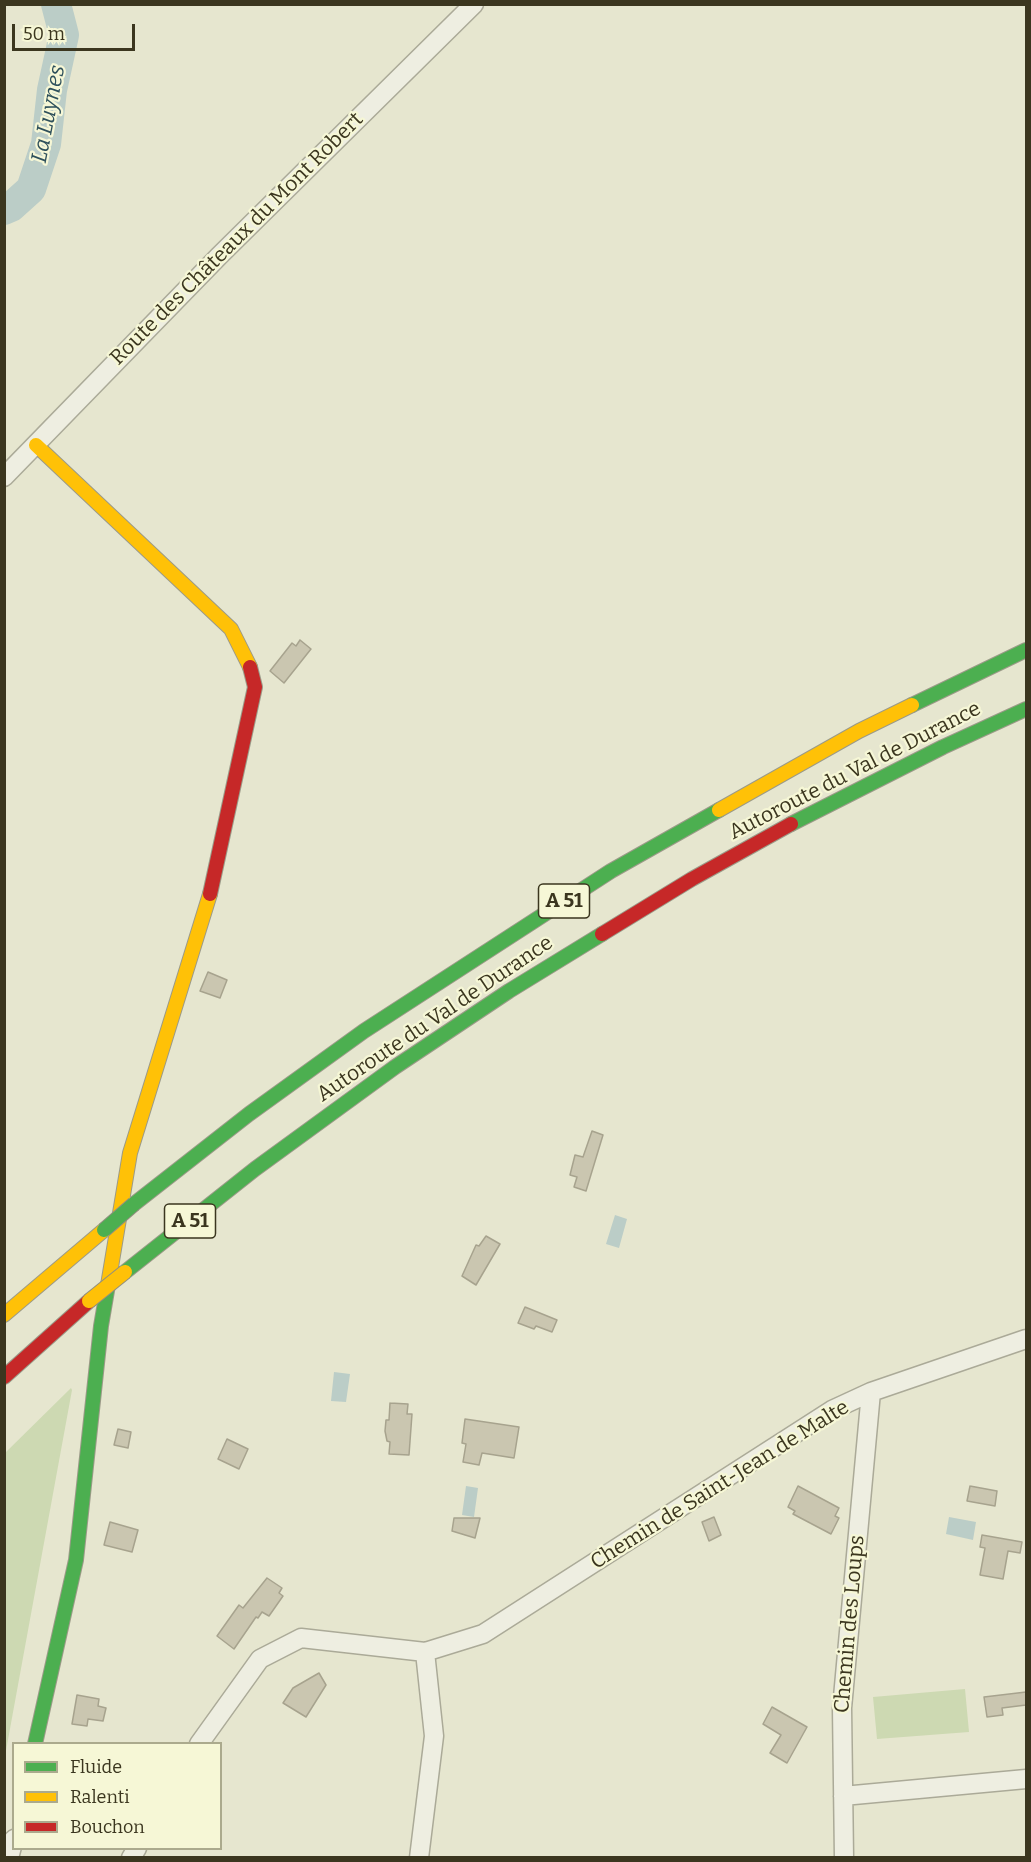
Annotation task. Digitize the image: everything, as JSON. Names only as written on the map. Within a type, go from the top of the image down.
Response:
[{"type":"main road","points":[[35,1742],[76,1560],[101,1326],[130,1153],[206,913],[255,687],[248,659],[231,629],[36,445]]},
{"type":"main road","name":"Autoroute du Val de Durance","points":[[4,1315],[134,1204],[249,1114],[364,1031],[601,877],[859,731],[1026,650]]},
{"type":"main road","name":"Autoroute du Val de Durance","points":[[4,1377],[89,1301],[255,1169],[395,1067],[509,991],[692,879],[762,840],[987,726],[1026,711]]},
{"type":"street","name":"Route des Châteaux du Mont Robert","points":[[4,477],[219,255],[474,4]]},
{"type":"street","name":"Chemin de Saint-Jean de Malte","points":[[425,1652],[483,1634],[832,1410],[872,1392],[1026,1339]]},
{"type":"street","name":"Chemin des Loups","points":[[844,1857],[842,1708],[872,1392]]},
{"type":"street","points":[[200,1742],[260,1659],[301,1638],[425,1652],[435,1737],[418,1857]]},
{"type":"street","points":[[843,1796],[1026,1779]]},
{"type":"green space","points":[[71,1388],[72,1390],[5,1756],[5,1453]]},
{"type":"green space","points":[[965,1689],[969,1732],[877,1739],[873,1697]]},
{"type":"shaded area","points":[[615,1215],[627,1219],[619,1248],[606,1244]]},
{"type":"shaded area","points":[[334,1372],[350,1374],[346,1402],[331,1401]]},
{"type":"shaded area","points":[[466,1486],[478,1488],[474,1517],[462,1515]]},
{"type":"shaded area","points":[[949,1517],[976,1522],[973,1540],[946,1534]]},
{"type":"building","points":[[300,640],[311,649],[284,683],[270,671],[292,643],[296,646]]},
{"type":"building","points":[[208,972],[227,980],[220,998],[200,991]]},
{"type":"building","points":[[592,1131],[603,1135],[586,1191],[574,1187],[577,1177],[570,1175],[575,1155],[583,1157]]},
{"type":"building","points":[[486,1236],[500,1244],[476,1285],[462,1276],[476,1245],[479,1246]]},
{"type":"building","points":[[525,1307],[557,1320],[552,1332],[518,1323]]},
{"type":"building","points":[[390,1403],[408,1404],[407,1414],[412,1414],[409,1455],[389,1454],[390,1442],[387,1441],[385,1431],[386,1420],[389,1420]]},
{"type":"building","points":[[465,1419],[519,1427],[514,1458],[482,1453],[479,1465],[463,1462],[466,1444],[462,1443]]},
{"type":"building","points":[[118,1429],[131,1432],[128,1448],[114,1445]]},
{"type":"building","points":[[227,1439],[248,1449],[239,1469],[218,1459]]},
{"type":"building","points":[[798,1486],[839,1508],[835,1516],[839,1518],[831,1534],[793,1514],[795,1511],[788,1507]]},
{"type":"building","points":[[970,1486],[997,1491],[995,1506],[967,1501]]},
{"type":"building","points":[[714,1517],[721,1535],[709,1541],[702,1522]]},
{"type":"building","points":[[454,1518],[480,1518],[475,1538],[452,1531]]},
{"type":"building","points":[[110,1522],[138,1530],[132,1552],[104,1545]]},
{"type":"building","points":[[982,1535],[1022,1542],[1020,1553],[1008,1551],[1003,1579],[980,1575],[985,1548],[980,1547]]},
{"type":"building","points":[[267,1578],[282,1588],[279,1593],[283,1596],[269,1616],[262,1612],[258,1618],[256,1617],[234,1649],[217,1636],[239,1605],[243,1608]]},
{"type":"building","points":[[319,1673],[326,1685],[306,1717],[283,1703],[293,1688]]},
{"type":"building","points":[[1026,1692],[1026,1705],[1002,1708],[1003,1715],[987,1717],[984,1697]]},
{"type":"building","points":[[77,1695],[99,1699],[98,1706],[106,1708],[103,1721],[88,1719],[87,1726],[72,1724]]},
{"type":"building","points":[[772,1707],[807,1727],[787,1763],[770,1753],[781,1735],[763,1724]]},
{"type":"waterway","name":"La Luynes","points":[[4,210],[11,207],[31,189],[46,144],[52,90],[64,35],[56,4]]},
{"type":"traffic: fast","points":[[912,705],[1026,650]]},
{"type":"traffic: fast","points":[[791,824],[943,747],[1026,709]]},
{"type":"traffic: fast","points":[[134,1204],[249,1114],[364,1031],[611,871],[719,810]]},
{"type":"traffic: fast","points":[[125,1272],[255,1169],[395,1067],[509,991],[602,934]]},
{"type":"traffic: fast","points":[[104,1230],[134,1204]]},
{"type":"traffic: fast","points":[[35,1742],[76,1560],[101,1326],[108,1285]]},
{"type":"traffic: slow","points":[[36,445],[231,629],[250,667]]},
{"type":"traffic: slow","points":[[719,810],[859,731],[912,705]]},
{"type":"traffic: slow","points":[[108,1285],[130,1153],[210,894]]},
{"type":"traffic: slow","points":[[4,1315],[104,1230]]},
{"type":"traffic: slow","points":[[89,1301],[125,1272]]},
{"type":"traffic: jam","points":[[210,894],[255,687],[250,667]]},
{"type":"traffic: jam","points":[[602,934],[692,879],[791,824]]},
{"type":"traffic: jam","points":[[4,1377],[89,1301]]}]
